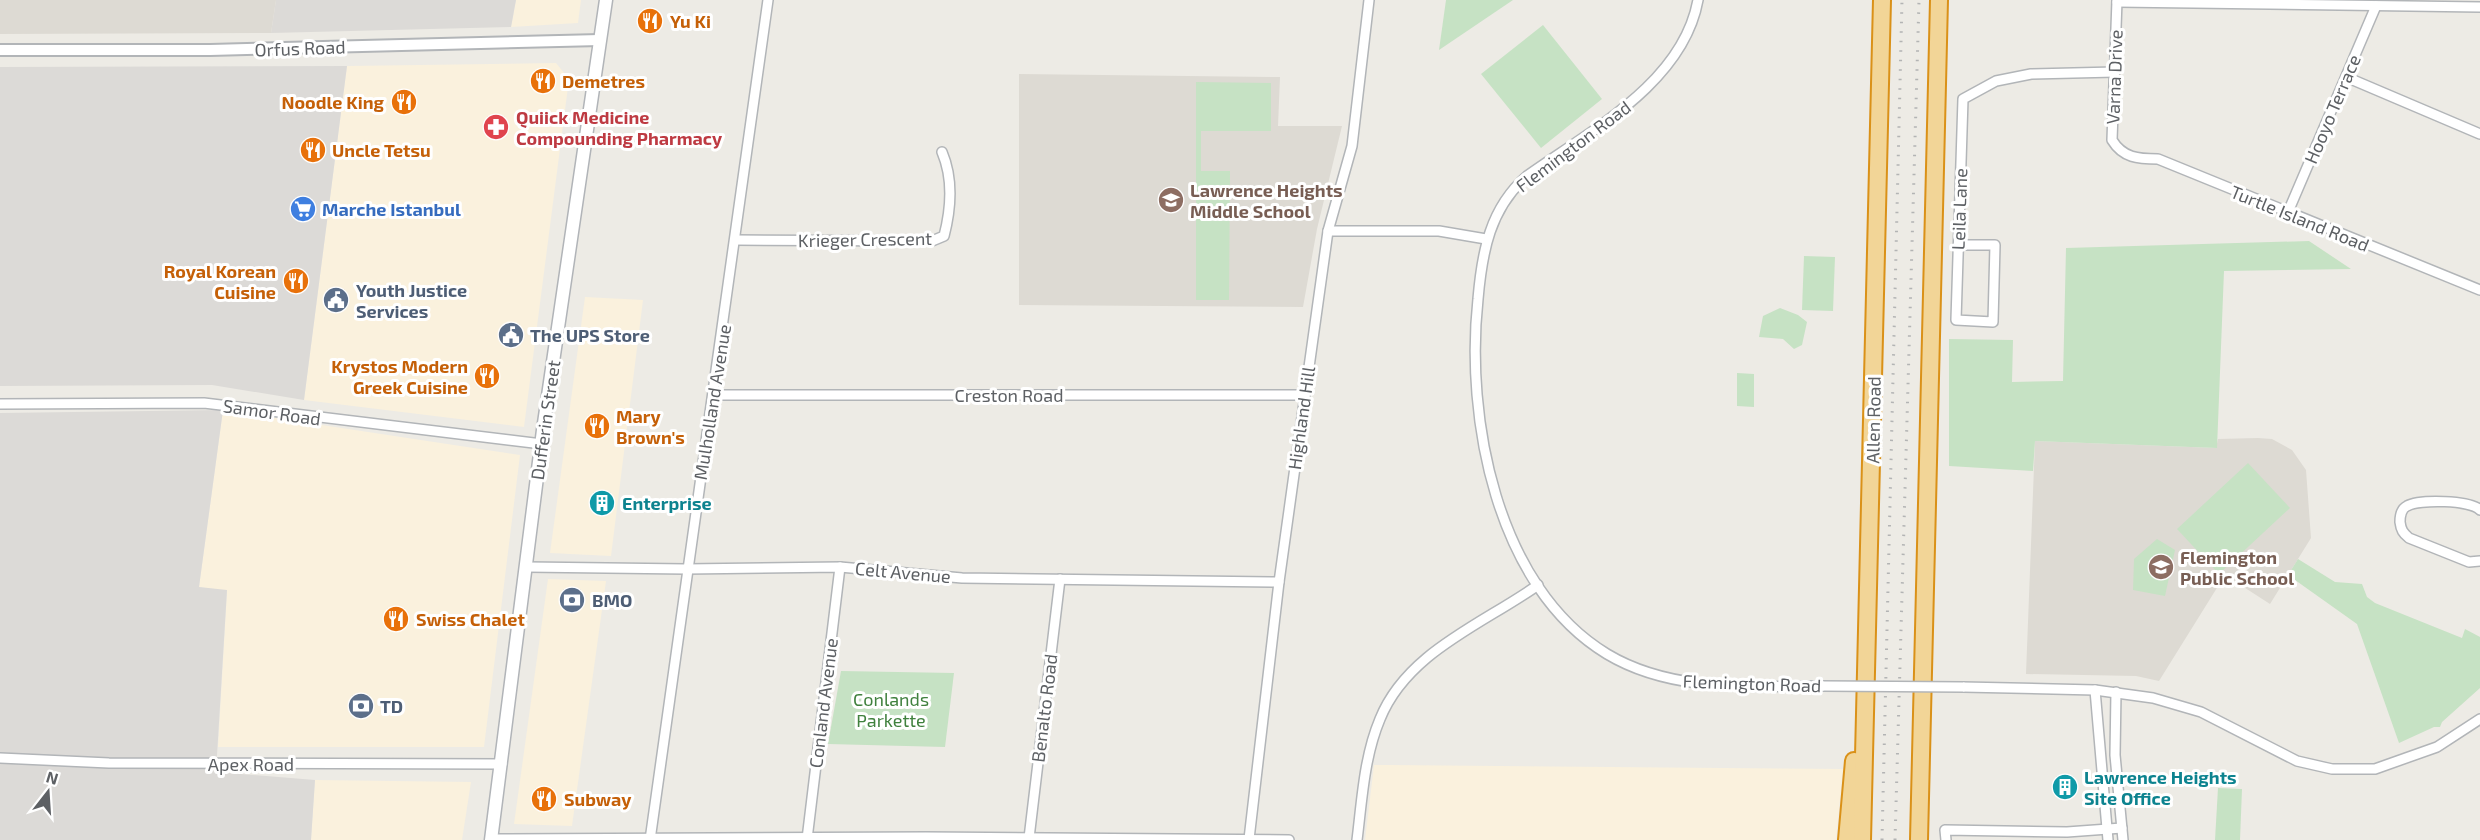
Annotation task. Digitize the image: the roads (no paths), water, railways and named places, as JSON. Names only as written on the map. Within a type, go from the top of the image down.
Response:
[{"type":"highway","name":"Allen Road","points":[[1862,840],[1882,0]]},
{"type":"highway","points":[[1918,840],[1939,0]]},
{"type":"highway","points":[[1847,840],[1855,746],[1866,734]]},
{"type":"highway","points":[[1921,734],[1926,840]]},
{"type":"main road","name":"Dufferin Street","points":[[491,839],[542,444],[606,0]]},
{"type":"street","name":"Mulholland Avenue","points":[[650,840],[768,0]]},
{"type":"street","name":"Highland Hill","points":[[1249,839],[1279,582],[1328,231],[1352,146],[1369,0]]},
{"type":"street","name":"Flemington Road","points":[[1698,0],[1675,55],[1651,84],[1518,183],[1504,202],[1486,239],[1474,343],[1480,425],[1496,494],[1538,585],[1561,615],[1589,641],[1620,661],[1653,674],[1707,684],[2095,690],[2153,698],[2201,712],[2297,761],[2332,769],[2375,769],[2437,747],[2480,719]]},
{"type":"street","points":[[2116,1],[2480,7]]},
{"type":"street","name":"Varna Drive","points":[[2116,1],[2112,140],[2119,152]]},
{"type":"street","name":"Hooyo Terrace","points":[[2288,212],[2376,6]]},
{"type":"street","name":"Orfus Road","points":[[0,50],[210,50],[600,40]]},
{"type":"street","name":"Leila Lane","points":[[1958,245],[1995,245],[1993,322],[1956,320],[1958,245],[1963,99],[1996,81],[2031,74],[2115,72]]},
{"type":"street","points":[[2346,78],[2480,134]]},
{"type":"street","name":"Krieger Crescent","points":[[736,240],[932,241],[944,236],[949,216],[949,169],[942,152]]},
{"type":"street","name":"Turtle Island Road","points":[[2119,152],[2136,159],[2158,159],[2480,290]]},
{"type":"street","points":[[1328,231],[1439,231],[1486,239]]},
{"type":"street","name":"Creston Road","points":[[714,395],[1305,395]]},
{"type":"street","name":"Samor Road","points":[[0,404],[204,404],[542,444]]},
{"type":"street","points":[[2480,510],[2469,503],[2428,502],[2407,506],[2401,513],[2400,524],[2403,533],[2409,538],[2469,562],[2480,561]]},
{"type":"street","name":"Celt Avenue","points":[[527,567],[687,569],[840,567],[962,578],[1279,582]]},
{"type":"street","name":"Conland Avenue","points":[[807,839],[840,567]]},
{"type":"street","name":"Benalto Road","points":[[1029,838],[1060,579]]},
{"type":"street","points":[[1357,840],[1373,739],[1380,718],[1398,687],[1437,650],[1538,585]]},
{"type":"street","points":[[2095,690],[2108,840]]},
{"type":"street","points":[[2116,692],[2115,755],[2123,840]]},
{"type":"street","name":"Apex Road","points":[[0,758],[109,764],[502,764]]},
{"type":"street","points":[[1946,840],[1946,830],[2067,832],[2122,828]]},
{"type":"street","points":[[491,839],[1289,840]]},
{"type":"railway","points":[[1882,840],[1902,0]]},
{"type":"railway","points":[[1895,840],[1919,0]]},
{"type":"place","name":"Yu Ki","points":[[650,21]]},
{"type":"place","name":"Demetres","points":[[543,81]]},
{"type":"place","name":"Noodle King","points":[[404,102]]},
{"type":"place","name":"Quiick Medicine Compounding Pharmacy","points":[[496,127]]},
{"type":"place","name":"Uncle Tetsu","points":[[313,150]]},
{"type":"place","name":"Lawrence Heights Middle School","points":[[1171,200]]},
{"type":"place","name":"Marche Istanbul","points":[[303,209]]},
{"type":"place","name":"Royal Korean Cuisine","points":[[296,281]]},
{"type":"place","name":"Youth Justice Services","points":[[336,300]]},
{"type":"place","name":"The UPS Store","points":[[511,335]]},
{"type":"place","name":"Krystos Modern Greek Cuisine","points":[[487,376]]},
{"type":"place","name":"Mary Brown's","points":[[597,426]]},
{"type":"place","name":"Enterprise","points":[[602,503]]},
{"type":"place","name":"Flemington Public School","points":[[2161,567]]},
{"type":"place","name":"BMO","points":[[572,600]]},
{"type":"place","name":"Swiss Chalet","points":[[396,619]]},
{"type":"place","name":"TD","points":[[361,706]]},
{"type":"place","name":"Lawrence Heights Site Office","points":[[2065,787]]},
{"type":"place","name":"Subway","points":[[544,799]]},
{"type":"park label","name":"Conlands Parkette","points":[[891,709]]}]
